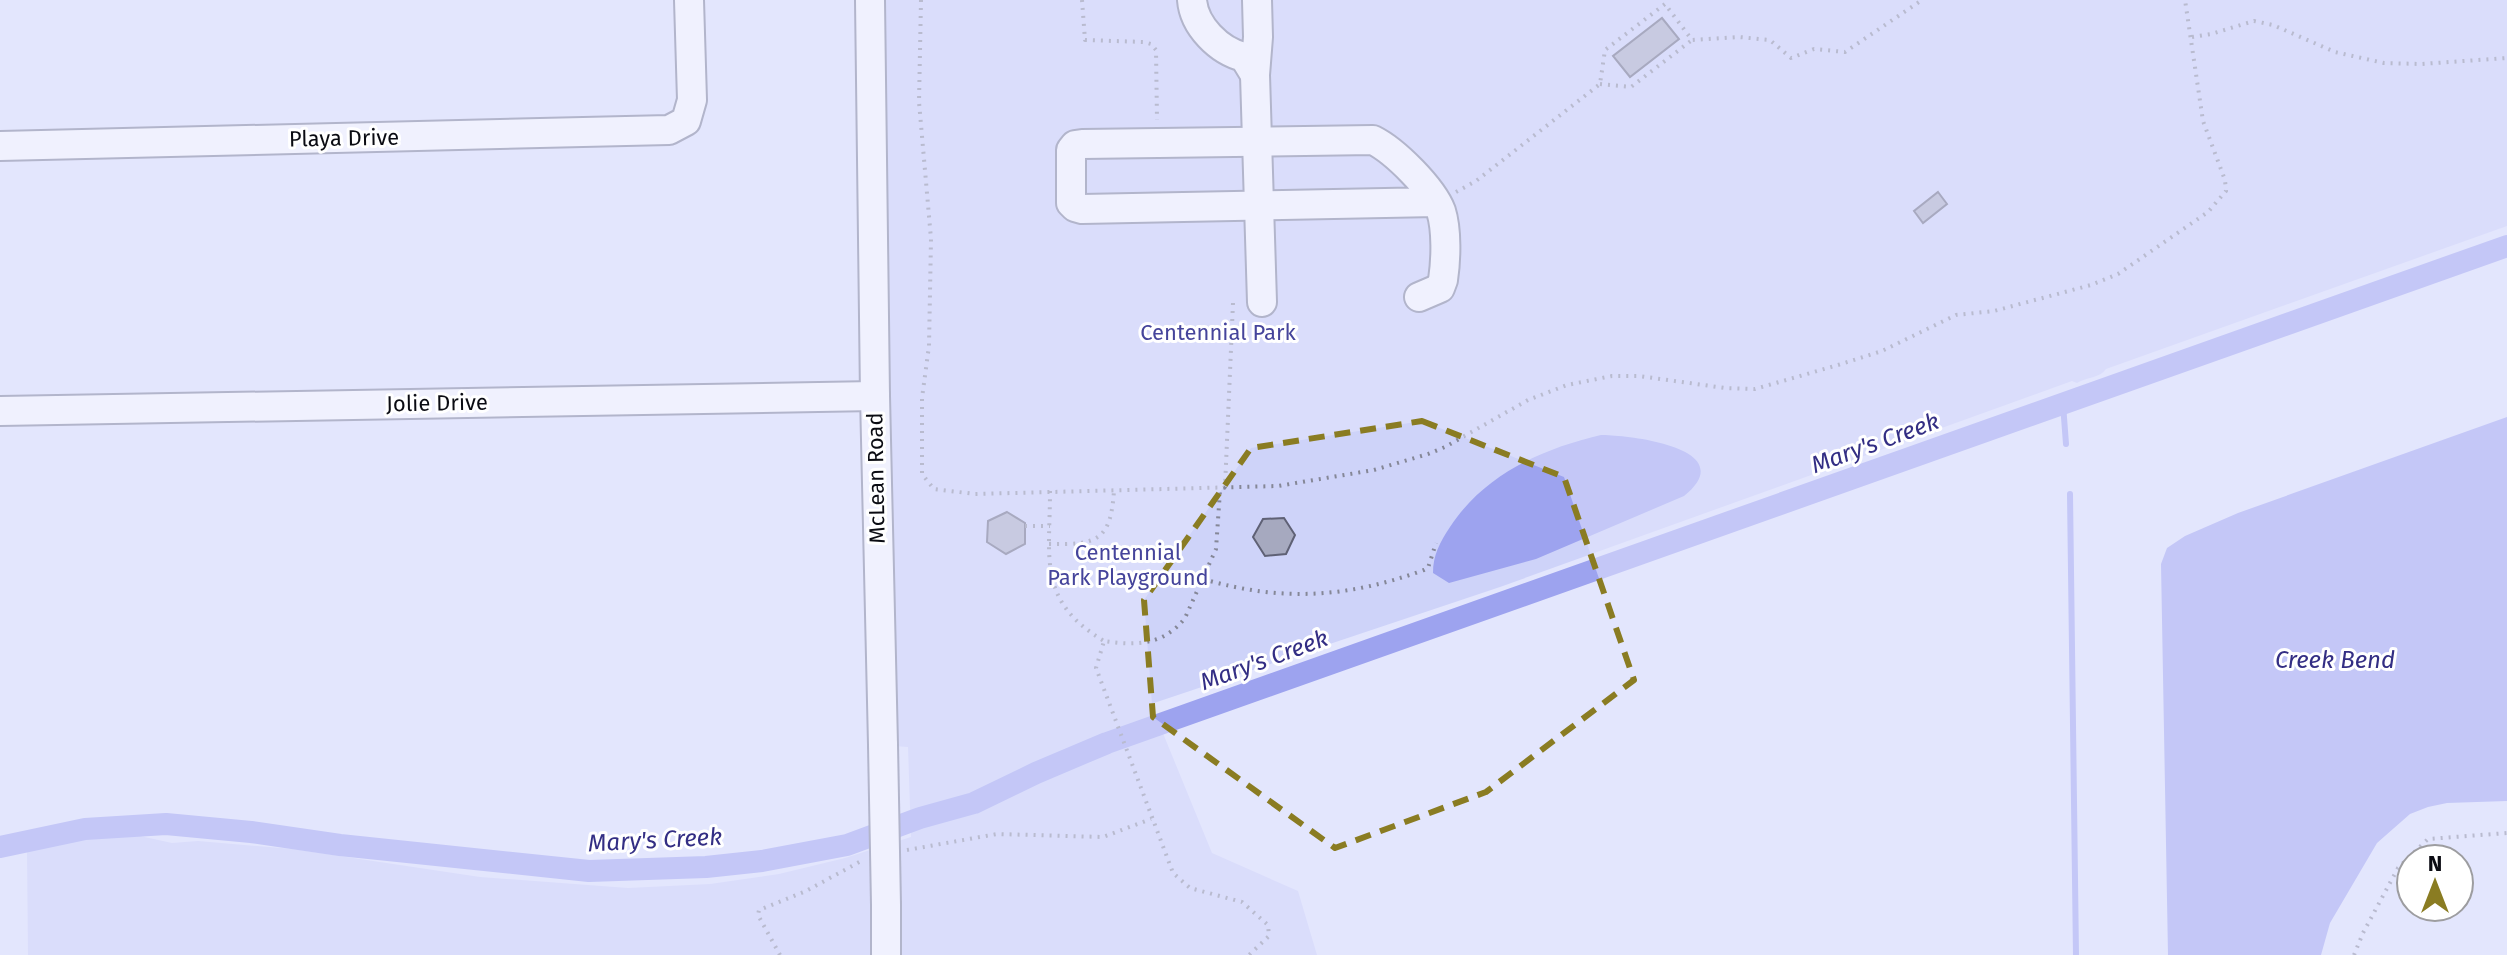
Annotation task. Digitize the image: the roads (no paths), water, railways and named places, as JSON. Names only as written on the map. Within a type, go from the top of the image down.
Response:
[{"type":"street","name":"Playa Drive","points":[[0,146],[669,130],[686,121],[692,100],[689,0]]},
{"type":"street","name":"McLean Road","points":[[870,0],[886,955]]},
{"type":"street","points":[[1192,0],[1195,18],[1222,47],[1244,57],[1255,75]]},
{"type":"street","points":[[1257,0],[1255,75],[1262,302]]},
{"type":"street","points":[[1419,297],[1440,288],[1443,280],[1441,210],[1436,202],[1419,179],[1373,140],[1157,142],[1075,145],[1071,150],[1071,203],[1082,209],[1436,202]]},
{"type":"street","name":"Jolie Drive","points":[[0,411],[875,396]]},
{"type":"water","name":"Creek Bend","points":[[2507,417],[2507,801],[2447,803],[2410,814],[2377,843],[2330,923],[2321,955],[2168,955],[2161,564],[2167,548],[2185,536],[2238,513]]},
{"type":"water","points":[[1601,435],[1634,438],[1675,448],[1691,456],[1700,466],[1699,480],[1684,496],[1536,559],[1449,583],[1433,573],[1436,554],[1450,527],[1464,509],[1497,479],[1557,448]]},
{"type":"waterway","name":"Mary's Creek","points":[[0,847],[85,829],[166,824],[589,871],[706,867],[762,861],[847,845],[920,818],[974,803],[1107,743],[2507,246]]},
{"type":"waterway","points":[[2063,404],[2066,444]]},
{"type":"waterway","points":[[2070,494],[2076,955]]},
{"type":"park label","name":"Centennial Park","points":[[1218,332]]},
{"type":"park label","name":"Centennial Park Playground","points":[[1128,564]]}]
